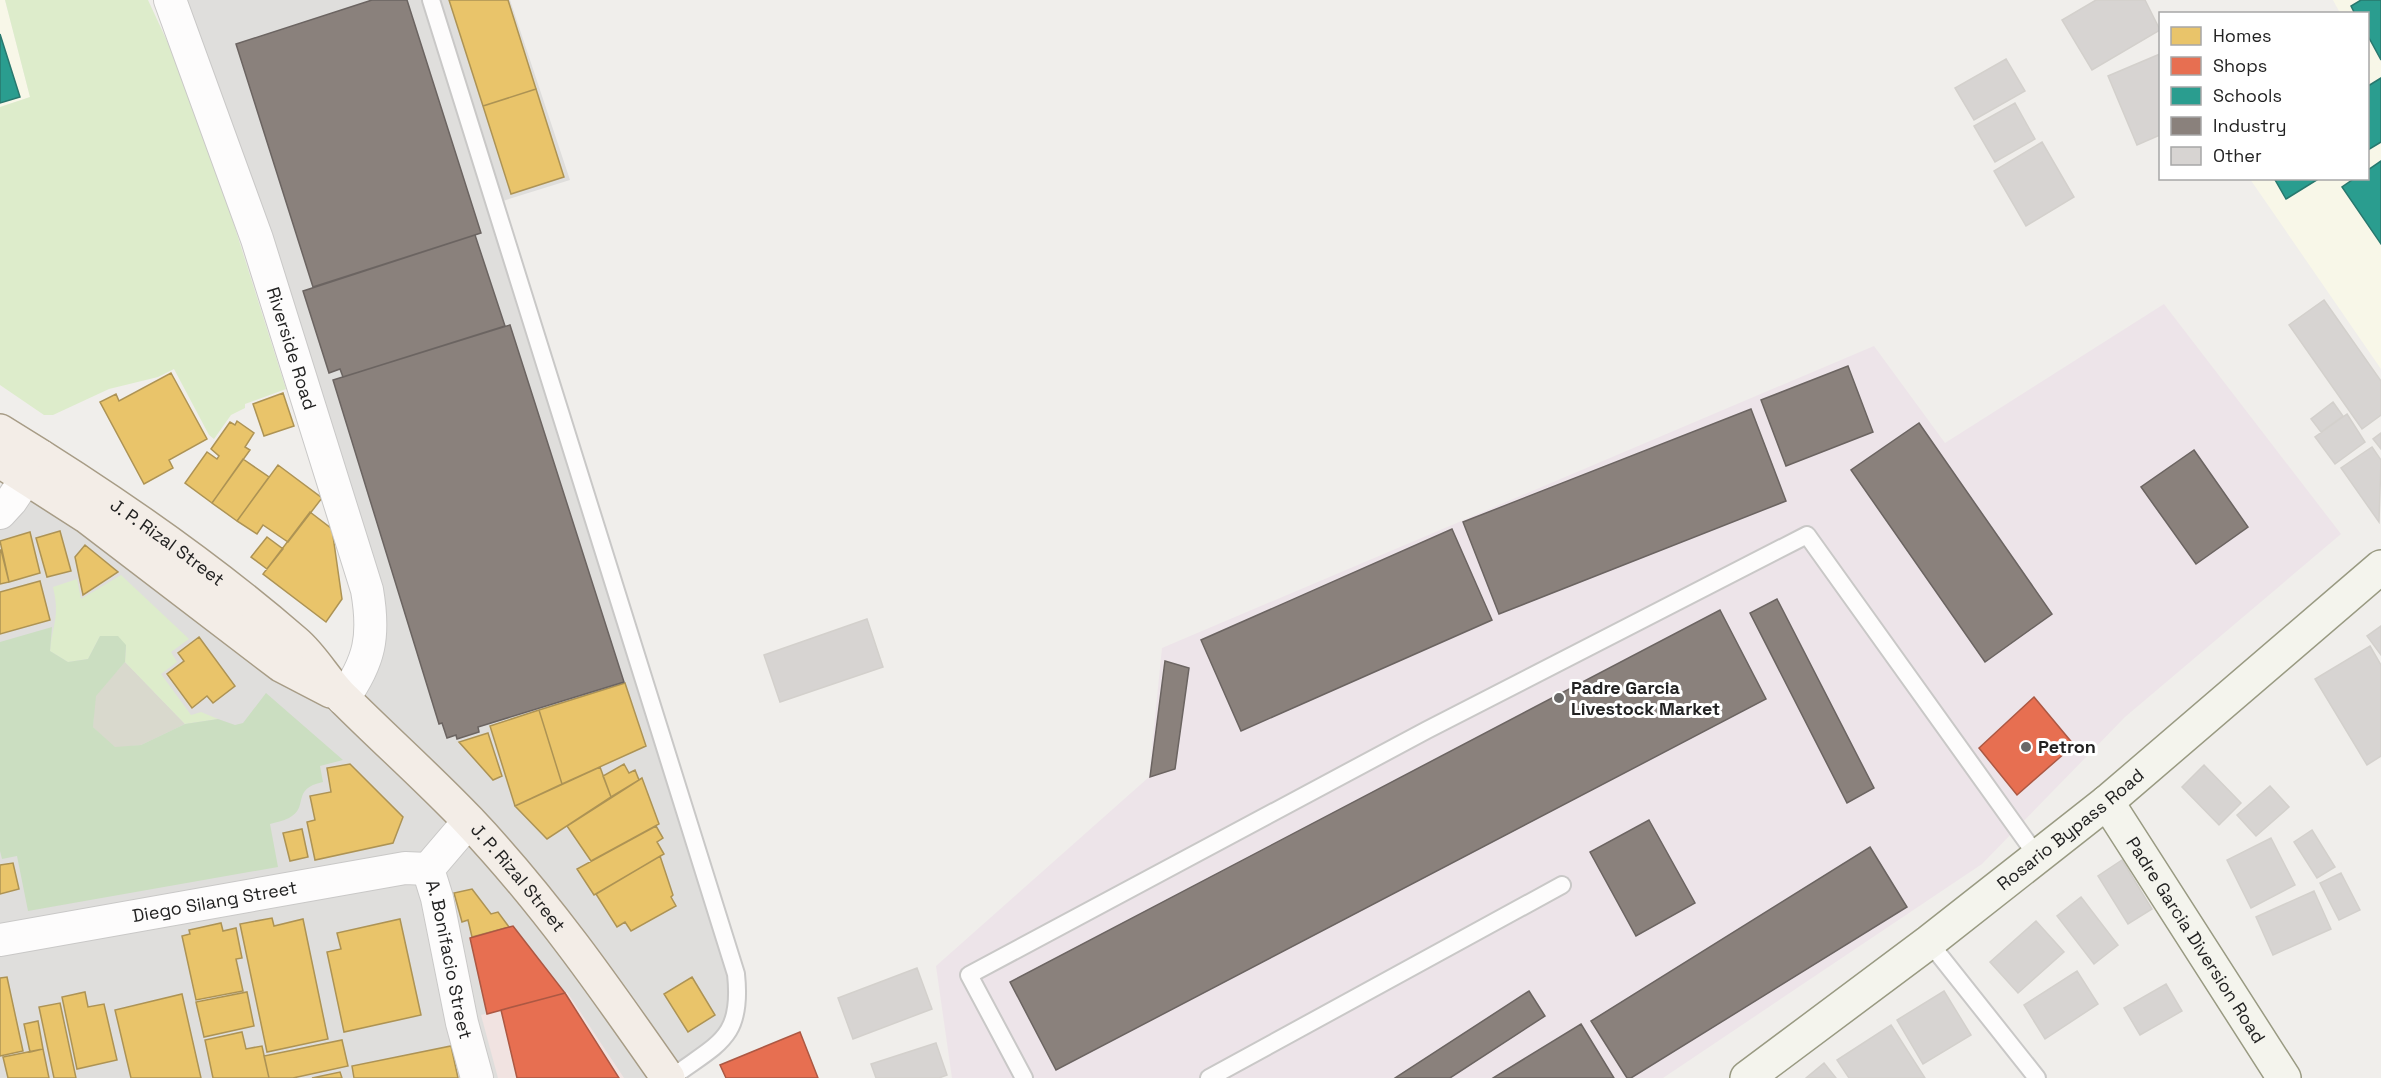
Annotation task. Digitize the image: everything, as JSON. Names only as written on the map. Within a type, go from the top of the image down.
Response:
[{"type":"main road","name":"J. P. Rizal Street","points":[[0,431],[22,465],[103,495],[170,543],[297,643],[343,699],[469,821],[550,915],[670,1078]]},
{"type":"main road","name":"Rosario Bypass Road","points":[[1748,1078],[1929,942],[2107,802],[2381,567]]},
{"type":"main road","name":"Padre Garcia Diversion Road","points":[[2107,802],[2284,1078]]},
{"type":"street","name":"Riverside Road","points":[[170,0],[257,239],[367,590],[372,630],[369,649],[358,678],[343,699]]},
{"type":"street","points":[[0,513],[22,465]]},
{"type":"street","name":"A. Bonifacio Street","points":[[469,821],[428,869],[437,898],[462,1023],[477,1078]]},
{"type":"street","name":"Diego Silang Street","points":[[0,940],[405,868],[428,869]]},
{"type":"lane","points":[[431,0],[736,974],[738,995],[734,1025],[723,1039],[670,1078]]},
{"type":"lane","points":[[1024,1078],[969,975],[1427,730],[1807,535],[2037,856]]},
{"type":"lane","points":[[1209,1078],[1562,885]]},
{"type":"lane","points":[[1929,942],[2037,1078]]},
{"type":"shaded area","points":[[0,0],[5,0],[30,97],[0,107]]},
{"type":"shaded area","points":[[182,0],[510,0],[570,180],[493,204],[733,973],[731,1026],[671,1076],[346,698],[375,641]]},
{"type":"shaded area","points":[[2333,0],[2381,0],[2381,369],[2251,180],[2369,180],[2369,12],[2339,12]]},
{"type":"shaded area","name":"Padre Garcia Livestock Market","points":[[2164,304],[2341,534],[2125,717],[1982,864],[1663,1078],[952,1078],[936,966],[1149,777],[1162,648],[1874,346],[1945,443]]},
{"type":"shaded area","points":[[27,481],[311,686],[465,820],[427,866],[0,938],[0,517]]},
{"type":"shaded area","points":[[125,662],[185,724],[141,745],[115,748],[93,727],[95,696]]},
{"type":"shaded area","points":[[469,822],[666,1078],[478,1078],[435,882]]},
{"type":"shaded area","points":[[417,868],[473,1078],[0,1078],[0,942]]},
{"type":"shaded area","points":[[567,992],[624,1078],[498,1078],[481,1015]]},
{"type":"green space","points":[[5,0],[148,0],[174,56],[211,152],[286,389],[245,404],[245,408],[231,415],[214,439],[209,435],[174,369],[158,377],[109,389],[53,415],[44,415],[0,385],[0,107],[30,97]]},
{"type":"green space","points":[[121,575],[189,639],[171,652],[177,662],[161,674],[191,715],[201,712],[218,719],[185,724],[125,662],[126,645],[100,636],[88,659],[68,662],[50,651],[56,613],[53,587],[77,579],[81,599]]},
{"type":"green space","points":[[52,627],[50,651],[68,662],[88,659],[100,636],[118,636],[126,645],[125,662],[96,696],[93,727],[115,747],[141,745],[185,724],[218,719],[235,725],[243,723],[266,693],[343,760],[320,766],[323,782],[307,789],[295,814],[270,824],[278,867],[28,911],[17,856],[2,859],[0,851],[0,642]]},
{"type":"building: Homes","points":[[449,0],[508,0],[536,89],[483,106]]},
{"type":"building: Homes","points":[[536,89],[564,177],[511,194],[483,106]]},
{"type":"building: Homes","points":[[171,373],[207,439],[169,460],[173,468],[144,484],[100,402],[116,394],[119,401]]},
{"type":"building: Homes","points":[[283,393],[294,426],[264,436],[253,404]]},
{"type":"building: Homes","points":[[237,421],[254,433],[245,447],[250,450],[212,503],[185,483],[207,452],[217,459],[219,456],[211,449],[230,422],[235,425]]},
{"type":"building: Homes","points":[[243,459],[269,477],[237,521],[212,503]]},
{"type":"building: Homes","points":[[278,465],[322,498],[288,542],[263,525],[257,534],[237,521]]},
{"type":"building: Homes","points":[[310,512],[332,529],[342,599],[326,622],[263,574]]},
{"type":"building: Homes","points":[[60,531],[71,571],[47,577],[36,538]]},
{"type":"building: Homes","points":[[30,532],[40,573],[9,582],[0,541]]},
{"type":"building: Homes","points":[[267,537],[283,549],[267,569],[251,557]]},
{"type":"building: Homes","points":[[85,545],[118,572],[83,595],[75,557]]},
{"type":"building: Homes","points":[[0,550],[9,582],[0,584]]},
{"type":"building: Homes","points":[[40,581],[50,620],[0,634],[0,592]]},
{"type":"building: Homes","points":[[199,637],[235,686],[213,703],[207,696],[192,708],[167,674],[184,661],[178,653]]},
{"type":"building: Homes","points":[[625,683],[646,746],[562,784],[539,710]]},
{"type":"building: Homes","points":[[539,710],[562,784],[515,806],[490,726]]},
{"type":"building: Homes","points":[[488,733],[502,776],[493,780],[459,742]]},
{"type":"building: Homes","points":[[350,764],[403,817],[393,843],[315,860],[307,822],[315,820],[310,796],[331,792],[327,768]]},
{"type":"building: Homes","points":[[624,764],[629,773],[635,770],[639,780],[611,797],[603,776]]},
{"type":"building: Homes","points":[[600,767],[611,797],[547,839],[515,806]]},
{"type":"building: Homes","points":[[642,778],[659,824],[591,861],[567,826]]},
{"type":"building: Homes","points":[[656,826],[663,838],[657,842],[664,854],[594,895],[577,869]]},
{"type":"building: Homes","points":[[302,829],[308,857],[290,861],[283,833]]},
{"type":"building: Homes","points":[[660,856],[673,895],[671,897],[676,906],[631,931],[625,922],[617,927],[596,894]]},
{"type":"building: Homes","points":[[13,863],[19,889],[0,894],[0,865]]},
{"type":"building: Homes","points":[[472,889],[491,914],[498,912],[509,927],[472,937],[468,920],[462,922],[454,893]]},
{"type":"building: Homes","points":[[272,918],[274,926],[303,919],[328,1039],[267,1052],[240,924]]},
{"type":"building: Homes","points":[[400,919],[421,1015],[344,1032],[327,952],[341,949],[337,933]]},
{"type":"building: Homes","points":[[221,923],[223,931],[236,928],[242,958],[236,959],[243,991],[196,1000],[182,936],[190,934],[189,930]]},
{"type":"building: Homes","points":[[7,977],[23,1051],[0,1056],[0,978]]},
{"type":"building: Homes","points":[[692,977],[715,1015],[688,1032],[664,994]]},
{"type":"building: Homes","points":[[85,992],[88,1007],[104,1004],[117,1060],[77,1069],[62,997]]},
{"type":"building: Homes","points":[[247,992],[254,1026],[204,1037],[196,1002]]},
{"type":"building: Homes","points":[[182,994],[201,1078],[131,1078],[115,1010]]},
{"type":"building: Homes","points":[[60,1003],[76,1078],[54,1078],[39,1007]]},
{"type":"building: Homes","points":[[38,1021],[43,1049],[30,1052],[24,1024]]},
{"type":"building: Homes","points":[[242,1032],[246,1049],[262,1046],[269,1078],[213,1078],[205,1040]]},
{"type":"building: Homes","points":[[342,1040],[348,1066],[293,1078],[269,1078],[264,1056]]},
{"type":"building: Homes","points":[[451,1046],[458,1078],[354,1078],[352,1066]]},
{"type":"building: Homes","points":[[43,1049],[49,1078],[8,1078],[3,1057]]},
{"type":"building: Homes","points":[[340,1072],[342,1078],[312,1078]]},
{"type":"building: Shops","name":"Petron","points":[[2034,697],[2074,745],[2017,795],[1979,748]]},
{"type":"building: Shops","points":[[513,926],[565,993],[487,1014],[470,938]]},
{"type":"building: Shops","points":[[565,993],[619,1078],[517,1078],[501,1010]]},
{"type":"building: Shops","points":[[800,1032],[818,1078],[726,1078],[720,1065]]},
{"type":"building: Schools","points":[[2361,0],[2381,0],[2381,60],[2369,38],[2369,12],[2354,12],[2351,6]]},
{"type":"building: Schools","points":[[0,34],[20,97],[0,103]]},
{"type":"building: Schools","points":[[2381,78],[2381,142],[2369,149],[2369,85]]},
{"type":"building: Schools","points":[[2381,161],[2381,244],[2342,187],[2352,180],[2369,180],[2369,169]]},
{"type":"building: Schools","points":[[2275,180],[2317,180],[2286,199]]},
{"type":"building: Industry","points":[[372,0],[407,0],[481,233],[313,287],[236,44]]},
{"type":"building: Industry","points":[[475,235],[505,326],[343,377],[340,369],[329,373],[303,291]]},
{"type":"building: Industry","points":[[510,325],[624,682],[478,727],[479,732],[457,739],[456,735],[447,738],[442,723],[439,724],[333,380]]},
{"type":"building: Industry","points":[[1848,366],[1873,432],[1786,466],[1761,400]]},
{"type":"building: Industry","points":[[1751,409],[1786,501],[1499,614],[1463,522]]},
{"type":"building: Industry","points":[[1919,423],[2052,614],[1985,662],[1851,470]]},
{"type":"building: Industry","points":[[2194,450],[2248,527],[2196,564],[2141,487]]},
{"type":"building: Industry","points":[[1452,529],[1492,620],[1241,731],[1201,640]]},
{"type":"building: Industry","points":[[1777,599],[1874,788],[1847,803],[1750,613]]},
{"type":"building: Industry","points":[[1720,610],[1766,699],[1056,1070],[1010,982]]},
{"type":"building: Industry","points":[[1165,661],[1189,668],[1175,769],[1150,777]]},
{"type":"building: Industry","points":[[1649,820],[1695,903],[1636,936],[1590,852]]},
{"type":"building: Industry","points":[[1870,847],[1907,907],[1631,1078],[1627,1078],[1591,1021]]},
{"type":"building: Industry","points":[[1529,991],[1545,1016],[1450,1078],[1395,1078]]},
{"type":"building: Industry","points":[[1581,1024],[1614,1078],[1493,1078]]},
{"type":"building: Other","points":[[2096,0],[2145,0],[2159,31],[2092,70],[2062,20]]},
{"type":"building: Other","points":[[2159,54],[2159,135],[2137,145],[2108,76]]},
{"type":"building: Other","points":[[2006,59],[2025,91],[1974,120],[1955,88]]},
{"type":"building: Other","points":[[2015,103],[2035,139],[1995,162],[1974,126]]},
{"type":"building: Other","points":[[2042,142],[2074,197],[2026,226],[1994,171]]},
{"type":"building: Other","points":[[2324,300],[2381,381],[2381,415],[2362,429],[2289,325]]},
{"type":"building: Other","points":[[2333,402],[2343,416],[2321,432],[2311,419]]},
{"type":"building: Other","points":[[2347,414],[2365,442],[2335,464],[2315,437]]},
{"type":"building: Other","points":[[2381,433],[2381,449],[2373,439]]},
{"type":"building: Other","points":[[2372,447],[2381,460],[2379,522],[2341,468]]},
{"type":"building: Other","points":[[867,619],[883,667],[780,702],[764,655]]},
{"type":"building: Other","points":[[2381,626],[2381,655],[2367,636]]},
{"type":"building: Other","points":[[2370,646],[2381,665],[2381,756],[2367,765],[2315,679]]},
{"type":"building: Other","points":[[2204,765],[2241,803],[2219,825],[2182,787]]},
{"type":"building: Other","points":[[2270,786],[2289,807],[2256,836],[2237,815]]},
{"type":"building: Other","points":[[2312,830],[2335,867],[2317,878],[2294,842]]},
{"type":"building: Other","points":[[2271,838],[2295,885],[2251,908],[2227,860]]},
{"type":"building: Other","points":[[2122,860],[2152,909],[2128,924],[2098,876]]},
{"type":"building: Other","points":[[2341,873],[2360,910],[2339,920],[2320,883]]},
{"type":"building: Other","points":[[2314,891],[2331,929],[2273,955],[2256,917]]},
{"type":"building: Other","points":[[2081,897],[2118,945],[2094,964],[2057,916]]},
{"type":"building: Other","points":[[2036,921],[2064,952],[2018,993],[1990,962]]},
{"type":"building: Other","points":[[917,968],[932,1009],[853,1039],[838,998]]},
{"type":"building: Other","points":[[2077,971],[2098,1004],[2045,1039],[2024,1005]]},
{"type":"building: Other","points":[[2166,984],[2182,1011],[2140,1035],[2124,1008]]},
{"type":"building: Other","points":[[1944,991],[1971,1035],[1923,1064],[1897,1020]]},
{"type":"building: Other","points":[[1891,1025],[1925,1078],[1849,1078],[1837,1060]]},
{"type":"building: Other","points":[[936,1043],[947,1075],[939,1078],[876,1078],[871,1064]]},
{"type":"building: Other","points":[[1824,1063],[1836,1078],[1806,1078]]},
{"type":"place","name":"Padre Garcia Livestock Market","points":[[1559,698]]},
{"type":"place","name":"Petron","points":[[2026,747]]}]
